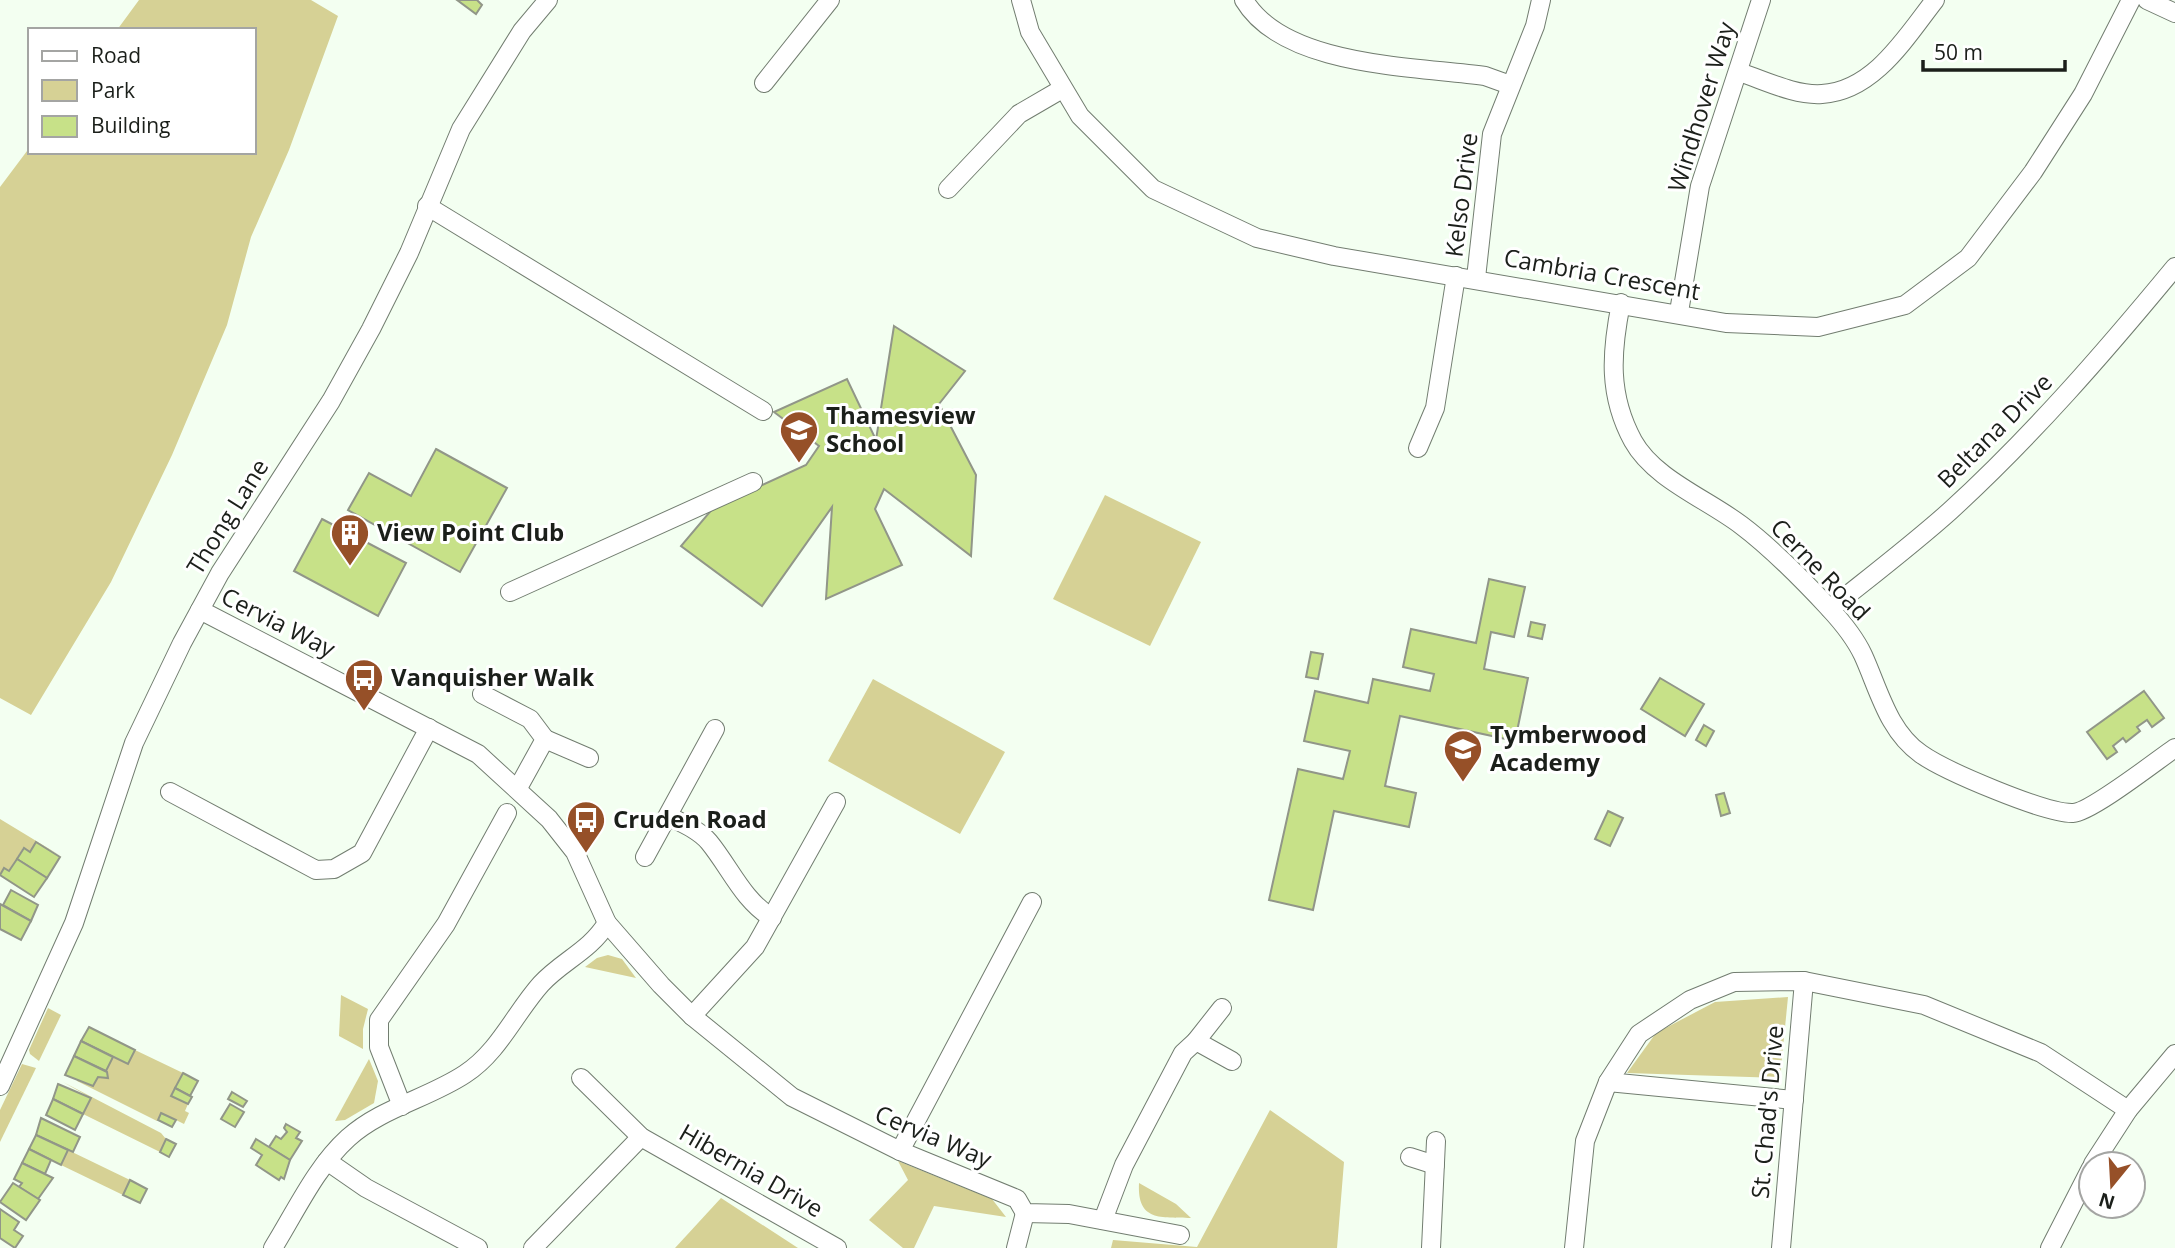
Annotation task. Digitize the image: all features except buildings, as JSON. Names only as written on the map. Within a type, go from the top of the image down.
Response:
[{"type":"street","name":"Thong Lane","points":[[0,1086],[74,923],[134,743],[200,610],[331,401],[386,303],[455,141],[480,96],[522,31],[548,0]]},
{"type":"street","points":[[764,83],[830,0]]},
{"type":"street","name":"Cambria Crescent","points":[[1021,0],[1030,32],[1080,116],[1153,189],[1257,239],[1335,256],[1679,312],[1726,323],[1818,327],[1905,305],[1968,258],[2033,172],[2083,94],[2132,0]]},
{"type":"street","points":[[1244,0],[1262,23],[1310,50],[1485,76],[1510,85]]},
{"type":"street","name":"Kelso Drive","points":[[1476,278],[1492,134],[1535,26],[1542,0]]},
{"type":"street","name":"Windhover Way","points":[[1679,312],[1700,186],[1761,0]]},
{"type":"street","points":[[1739,72],[1794,90],[1822,94],[1858,86],[1884,62],[1935,0]]},
{"type":"street","points":[[2147,0],[2175,13]]},
{"type":"street","points":[[948,189],[1019,114],[1062,89]]},
{"type":"street","points":[[427,206],[763,411]]},
{"type":"street","name":"Beltana Drive","points":[[1830,609],[1949,511],[2008,455],[2070,390],[2175,267]]},
{"type":"street","points":[[1418,448],[1434,408],[1456,276]]},
{"type":"street","name":"Cerne Road","points":[[1621,303],[1612,347],[1612,384],[1620,415],[1635,444],[1657,468],[1724,512],[1775,553],[1830,609],[1863,655],[1889,716],[1905,740],[1936,762],[2049,811],[2076,813],[2091,806],[2175,748]]},
{"type":"street","points":[[510,592],[753,482]]},
{"type":"street","name":"Cervia Way","points":[[200,610],[478,754],[549,819],[575,852],[607,923],[692,1016],[792,1097],[900,1151],[1017,1199],[1025,1213]]},
{"type":"street","points":[[482,694],[530,719],[545,739],[589,758]]},
{"type":"street","points":[[170,792],[316,870],[334,869],[362,853],[429,728]]},
{"type":"street","points":[[645,857],[715,729]]},
{"type":"street","points":[[518,788],[545,739]]},
{"type":"street","points":[[692,1016],[748,958],[836,802]]},
{"type":"street","points":[[402,1106],[379,1048],[379,1020],[446,924],[507,813]]},
{"type":"street","points":[[667,816],[694,829],[709,842],[742,891],[772,918]]},
{"type":"street","points":[[900,1151],[1032,902]]},
{"type":"street","points":[[273,1248],[327,1161],[357,1130],[451,1083],[481,1061],[542,983],[594,942],[607,923]]},
{"type":"street","points":[[1574,1248],[1585,1141],[1608,1082],[1639,1034],[1689,1000],[1734,982],[1804,981],[1924,1005],[2041,1053],[2128,1110]]},
{"type":"street","name":"St. Chad's Drive","points":[[1781,1248],[1804,981]]},
{"type":"street","points":[[1103,1220],[1124,1165],[1183,1053],[1222,1008]]},
{"type":"street","points":[[1196,1041],[1232,1061]]},
{"type":"street","points":[[2102,1150],[2128,1110],[2175,1054]]},
{"type":"street","name":"Hibernia Drive","points":[[581,1078],[641,1137],[837,1248]]},
{"type":"street","points":[[1608,1082],[1794,1100]]},
{"type":"street","name":"Hibernia Drive","points":[[533,1248],[641,1137]]},
{"type":"street","points":[[1431,1248],[1436,1141]]},
{"type":"street","points":[[1409,1157],[1435,1165]]},
{"type":"street","points":[[327,1161],[366,1188],[478,1248]]},
{"type":"street","points":[[2050,1248],[2077,1195]]},
{"type":"street","points":[[1016,1248],[1025,1213],[1069,1214],[1180,1234]]},
{"type":"green space","points":[[139,0],[311,0],[338,16],[289,150],[251,237],[227,325],[172,455],[111,582],[31,715],[0,698],[0,187],[28,150],[28,154],[256,154],[256,28],[118,28]]},
{"type":"green space","points":[[1105,495],[1201,542],[1150,646],[1053,599]]},
{"type":"green space","points":[[873,679],[1005,752],[960,834],[828,761]]},
{"type":"green space","points":[[0,819],[61,856],[36,842],[30,852],[23,848],[9,871],[4,869],[0,874]]},
{"type":"green space","points":[[608,955],[622,959],[636,978],[585,967],[597,958]]},
{"type":"green space","points":[[341,995],[368,1009],[363,1029],[363,1049],[339,1036]]},
{"type":"green space","points":[[1788,997],[1780,1078],[1627,1073],[1656,1033],[1715,1002]]},
{"type":"green space","points":[[48,1008],[61,1015],[39,1061],[29,1050]]},
{"type":"green space","points":[[135,1050],[183,1073],[171,1095],[188,1104],[185,1111],[189,1113],[184,1124],[162,1113],[157,1121],[77,1081],[78,1078],[93,1086],[98,1077],[108,1078],[106,1071],[113,1057],[128,1064]]},
{"type":"green space","points":[[369,1059],[378,1081],[374,1103],[345,1120],[335,1121]]},
{"type":"green space","points":[[22,1064],[36,1068],[0,1142],[0,1110]]},
{"type":"green space","points":[[63,1082],[161,1133],[166,1139],[160,1152],[83,1114],[91,1098]]},
{"type":"green space","points":[[1270,1110],[1344,1162],[1337,1248],[1111,1248],[1113,1240],[1197,1247]]},
{"type":"green space","points":[[68,1150],[130,1180],[123,1195],[61,1165]]},
{"type":"green space","points":[[898,1161],[992,1199],[1006,1217],[934,1206],[914,1248],[903,1248],[869,1220],[908,1180]]},
{"type":"green space","points":[[1139,1183],[1176,1204],[1191,1218],[1161,1217],[1147,1211],[1139,1196]]},
{"type":"green space","points":[[721,1198],[798,1248],[675,1248]]},
{"type":"place","name":"Thamesview School","points":[[799,464]]},
{"type":"place","name":"View Point Club","points":[[350,567]]},
{"type":"place","name":"Vanquisher Walk","points":[[364,712]]},
{"type":"place","name":"Tymberwood Academy","points":[[1463,783]]},
{"type":"place","name":"Cruden Road","points":[[586,854]]}]
